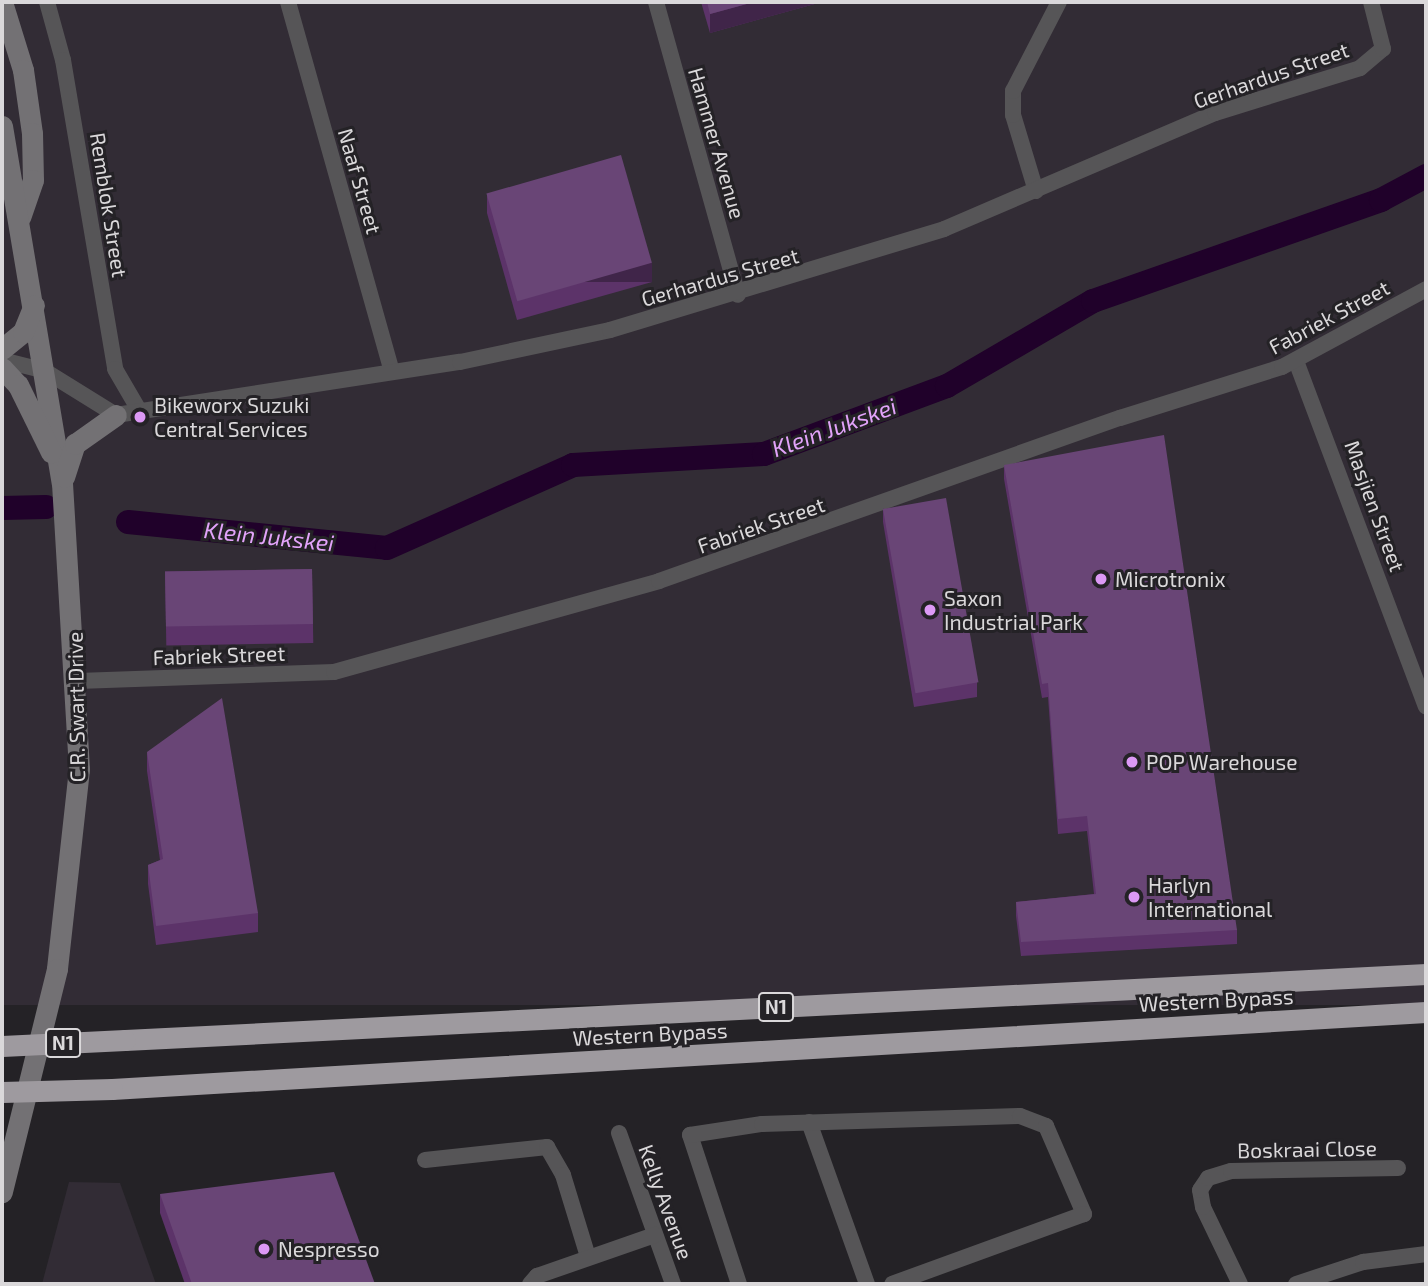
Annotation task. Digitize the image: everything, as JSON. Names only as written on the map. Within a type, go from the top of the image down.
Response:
[{"type":"highway","name":"Western Bypass","points":[[2,1046],[1426,974]]},
{"type":"highway","name":"Western Bypass","points":[[2,1093],[1426,1012]]},
{"type":"street","name":"C.R. Swart Drive","points":[[2,2],[23,70],[32,133],[33,180],[20,217]]},
{"type":"street","name":"Remblok Street","points":[[47,2],[63,60],[115,369],[139,410]]},
{"type":"street","name":"Naaf Street","points":[[288,2],[392,372]]},
{"type":"street","name":"Hammer Avenue","points":[[656,2],[738,295]]},
{"type":"street","points":[[1036,191],[1013,115],[1013,91],[1059,2]]},
{"type":"street","name":"Gerhardus Street","points":[[116,415],[392,372],[570,340],[738,295],[944,229],[1215,113],[1360,68],[1382,49],[1371,2]]},
{"type":"street","name":"C.R. Swart Drive","points":[[2,126],[35,302],[62,477],[78,681],[77,810],[57,969],[2,1192]]},
{"type":"street","name":"Fabriek Street","points":[[78,681],[334,672],[741,556],[1120,418],[1296,361],[1426,289]]},
{"type":"street","points":[[2,349],[23,332],[35,302]]},
{"type":"street","points":[[2,360],[45,371],[116,415],[75,444],[62,477]]},
{"type":"street","name":"Masjien Street","points":[[1296,361],[1426,706]]},
{"type":"street","points":[[2,368],[18,385],[62,477]]},
{"type":"street","points":[[739,1284],[690,1135],[809,1122],[1020,1116],[1051,1134],[1084,1214],[892,1284]]},
{"type":"street","points":[[809,1122],[867,1284]]},
{"type":"street","name":"Kelly Avenue","points":[[619,1133],[673,1284]]},
{"type":"street","points":[[425,1160],[547,1147],[563,1175],[588,1257]]},
{"type":"street","name":"Boskraai Close","points":[[1240,1284],[1203,1207],[1202,1184],[1219,1173],[1398,1168]]},
{"type":"street","points":[[530,1284],[588,1257],[655,1235]]},
{"type":"street","points":[[1296,1284],[1363,1262],[1426,1254]]},
{"type":"shaded area","points":[[2,2],[1426,2],[1426,1005],[2,1005]]},
{"type":"shaded area","points":[[69,1182],[120,1183],[156,1284],[42,1284]]},
{"type":"building","points":[[707,2],[754,2],[710,14]]},
{"type":"building","points":[[621,155],[652,263],[517,301],[486,194]]},
{"type":"building","points":[[1164,435],[1237,930],[1021,942],[1016,902],[1096,894],[1087,816],[1058,819],[1048,683],[1042,684],[1004,465]]},
{"type":"building","name":"Saxon Industrial Park","points":[[946,498],[978,682],[915,693],[883,509]]},
{"type":"building","points":[[312,569],[313,624],[166,627],[165,572]]},
{"type":"building","points":[[222,698],[258,913],[156,926],[148,865],[163,859],[147,752]]},
{"type":"building","name":"Nespresso","points":[[334,1172],[375,1284],[192,1284],[160,1194]]},
{"type":"waterway","name":"Klein Jukskei","points":[[128,522],[387,548],[573,465],[764,454],[947,386],[1093,301],[1381,200],[1426,176]]},
{"type":"waterway","name":"Klein Jukskei","points":[[2,508],[46,507]]},
{"type":"place","name":"Bikeworx Suzuki Central Services","points":[[140,417]]},
{"type":"place","name":"Microtronix","points":[[1101,579]]},
{"type":"place","name":"Saxon Industrial Park","points":[[930,610]]},
{"type":"place","name":"POP Warehouse","points":[[1132,762]]},
{"type":"place","name":"Harlyn International","points":[[1134,897]]},
{"type":"place","name":"Nespresso","points":[[264,1249]]}]
